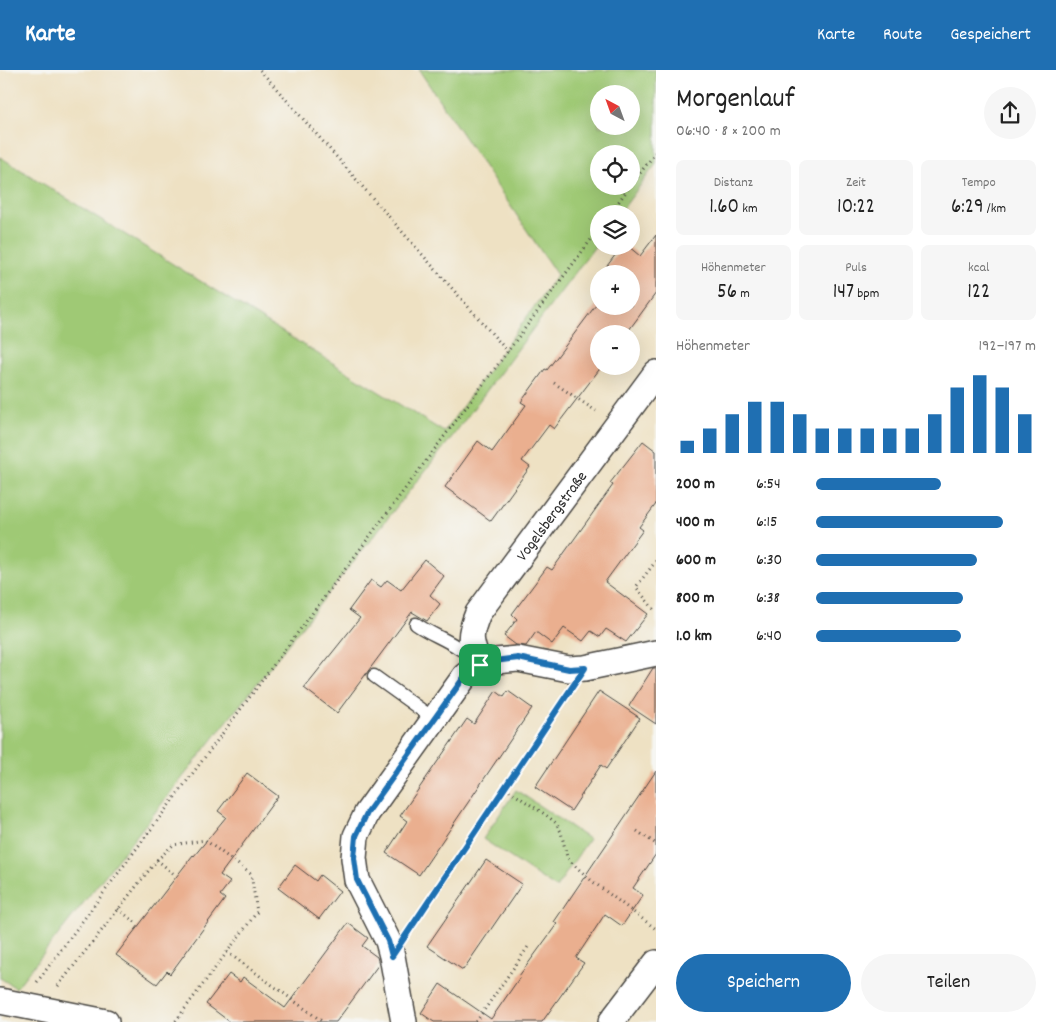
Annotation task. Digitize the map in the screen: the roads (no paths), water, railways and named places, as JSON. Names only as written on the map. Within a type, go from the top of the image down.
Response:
[{"type":"street","name":"Vogelsbergstraße","points":[[476,656],[470,631],[478,612],[656,373]]},
{"type":"street","points":[[404,1022],[388,941],[357,880],[354,858],[356,836],[367,813],[465,676],[476,656],[495,661],[518,658],[569,669],[585,668],[656,653]]},
{"type":"street","points":[[623,1018],[656,963]]},
{"type":"street","points":[[11,1003],[106,1022]]},
{"type":"lane","points":[[416,624],[428,632],[448,640],[460,650],[476,656]]},
{"type":"lane","points":[[374,676],[434,718]]}]
